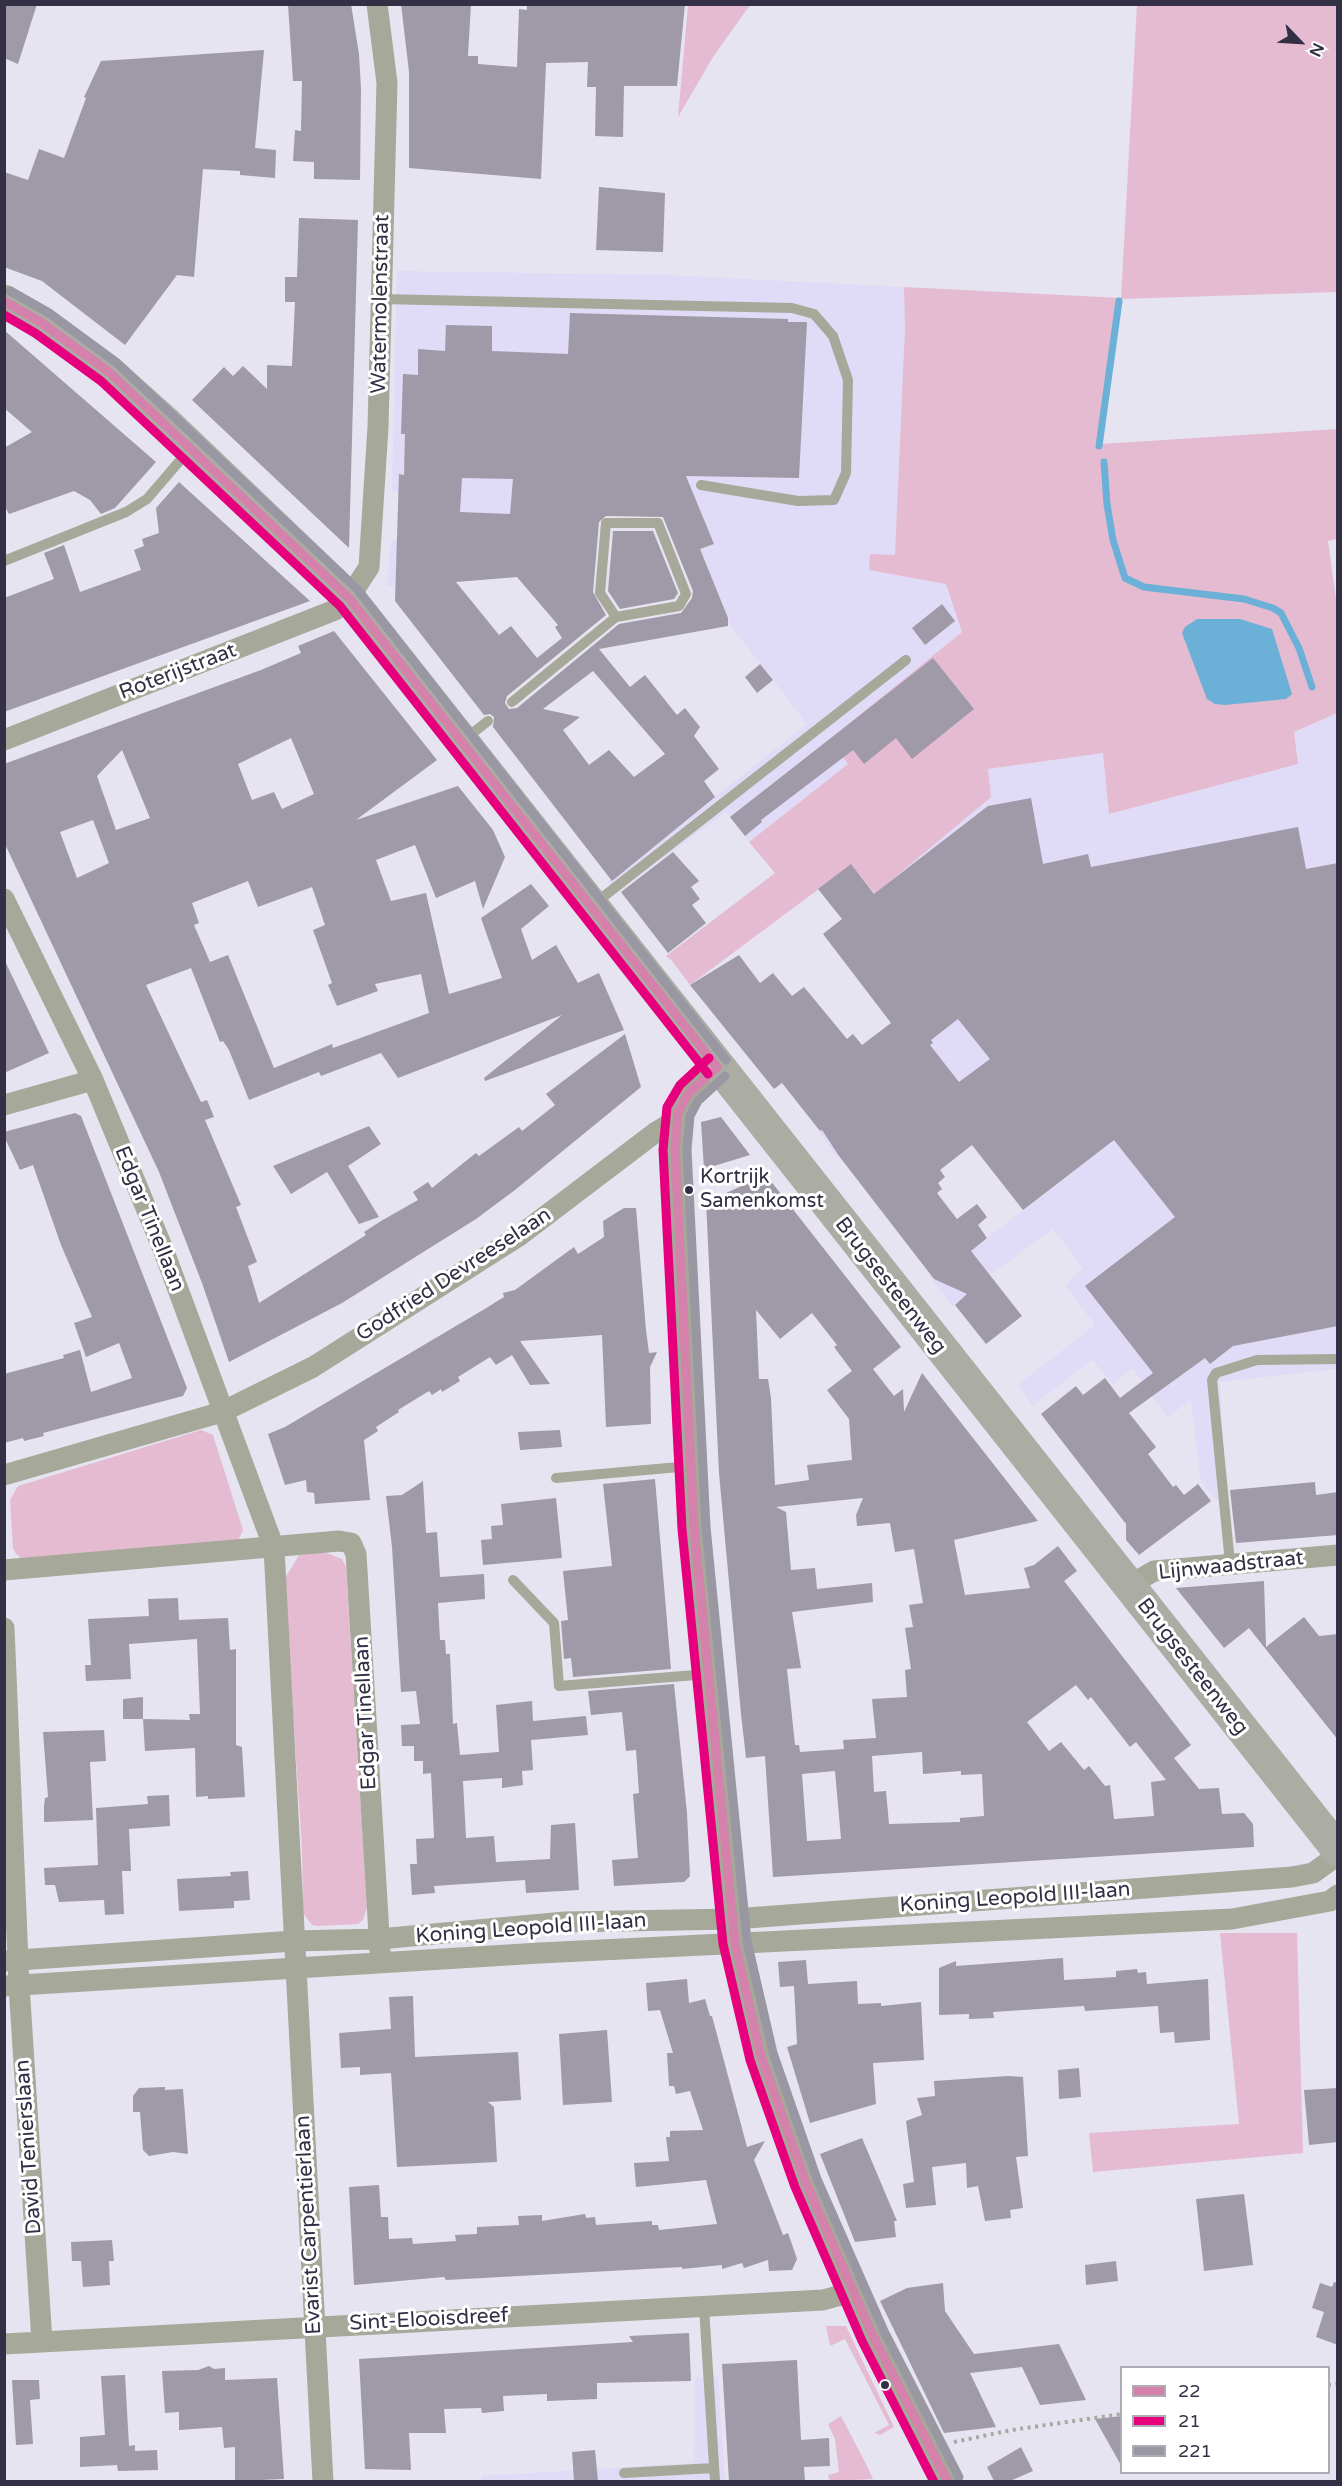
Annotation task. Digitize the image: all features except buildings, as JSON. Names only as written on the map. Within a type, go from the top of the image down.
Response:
[{"type":"main road","name":"Brugsesteenweg","points":[[4,301],[78,348],[191,447],[349,598],[717,1067],[1338,1850]]},
{"type":"street","name":"Watermolenstraat","points":[[349,598],[369,567],[372,554],[378,428],[387,83],[377,4]]},
{"type":"street","name":"Roterijstraat","points":[[4,740],[323,615],[349,598]]},
{"type":"street","name":"Edgar Tinellaan","points":[[5,902],[93,1080],[163,1249],[274,1548],[295,1968]]},
{"type":"street","points":[[717,1067],[689,1093],[675,1121],[690,1466],[708,1674],[735,1931],[760,2056],[806,2183],[852,2292],[948,2481]]},
{"type":"street","points":[[4,1105],[93,1080]]},
{"type":"street","name":"Godfried Devreeselaan","points":[[4,1475],[222,1412],[313,1367],[509,1242],[656,1132],[675,1121]]},
{"type":"street","name":"Edgar Tinellaan","points":[[274,1548],[339,1541],[351,1543],[356,1554],[381,1963]]},
{"type":"street","points":[[4,1570],[274,1548]]},
{"type":"street","name":"Lijnwaadstraat","points":[[1128,1586],[1154,1571],[1338,1556]]},
{"type":"street","name":"David Tenierslaan","points":[[4,1628],[12,1985],[42,2342]]},
{"type":"street","name":"Koning Leopold III-laan","points":[[12,1985],[381,1963],[1292,1877],[1313,1873],[1338,1855]]},
{"type":"street","name":"Koning Leopold III-laan","points":[[11,1961],[294,1941],[379,1939],[565,1922],[735,1931],[1232,1919],[1330,1901],[1338,1895]]},
{"type":"street","name":"Evarist Carpentierlaan","points":[[295,1968],[322,2481]]},
{"type":"street","name":"Sint-Elooisdreef","points":[[4,2344],[823,2300],[852,2292]]},
{"type":"lane","points":[[380,299],[792,308],[814,314],[833,336],[849,380],[846,473],[834,500],[798,501],[701,485]]},
{"type":"lane","points":[[4,561],[126,512],[147,499],[191,447]]},
{"type":"lane","points":[[512,702],[616,617],[679,606],[686,594],[658,523],[606,523],[600,592],[616,617]]},
{"type":"lane","points":[[591,906],[906,660]]},
{"type":"lane","points":[[462,741],[488,721]]},
{"type":"lane","points":[[1230,1563],[1212,1380],[1216,1372],[1257,1360],[1338,1359]]},
{"type":"lane","points":[[556,1478],[690,1466]]},
{"type":"lane","points":[[513,1580],[554,1623],[559,1686],[708,1674]]},
{"type":"lane","points":[[704,2307],[715,2481]]},
{"type":"lane","points":[[624,2473],[714,2468]]},
{"type":"path","points":[[930,2447],[1012,2430],[1120,2414]]},
{"type":"shaded area","points":[[688,5],[750,5],[713,57],[678,117]]},
{"type":"shaded area","points":[[1137,5],[1337,5],[1337,292],[1121,299],[1101,444],[1337,429],[1337,539],[1328,541],[1338,613],[1337,713],[1294,732],[1298,764],[1109,814],[1103,753],[988,769],[991,797],[875,894],[851,865],[690,985],[666,956],[775,873],[749,842],[848,764],[830,739],[962,632],[946,584],[869,570],[870,554],[895,555],[905,328],[904,287],[1121,298]],"holes":[[[1197,619],[1226,619],[1286,699],[1215,704]]]},
{"type":"shaded area","points":[[397,271],[666,275],[904,287],[905,328],[895,556],[869,570],[946,584],[962,632],[830,739],[848,764],[749,842],[726,812],[617,892],[607,882],[807,724],[731,626],[676,491],[579,488],[572,573],[387,586],[391,541],[454,543],[481,524],[480,513],[460,512],[461,494],[392,491]]},
{"type":"shaded area","points":[[1337,713],[1337,1369],[1220,1382],[1226,1499],[1218,1502],[1201,1482],[1191,1400],[1167,1417],[1133,1368],[1113,1384],[1092,1360],[1032,1406],[1019,1384],[1095,1325],[1065,1285],[1083,1268],[1053,1229],[990,1275],[953,1307],[933,1281],[1032,1203],[950,1100],[853,1174],[838,1155],[836,1156],[819,1132],[916,1056],[823,934],[875,894],[988,769],[1104,753],[1109,814],[1298,764],[1294,732]]},
{"type":"shaded area","points":[[201,1430],[213,1435],[243,1530],[236,1545],[22,1559],[16,1554],[13,1548],[10,1500],[18,1486]]},
{"type":"shaded area","points":[[324,1552],[342,1559],[346,1567],[367,1907],[363,1920],[358,1924],[318,1926],[312,1925],[303,1913],[302,1848],[284,1580],[299,1555]]},
{"type":"shaded area","points":[[1220,1933],[1297,1933],[1303,2153],[1093,2172],[1089,2133],[1239,2124]]},
{"type":"shaded area","points":[[826,2326],[846,2326],[894,2427],[880,2435],[874,2433],[889,2425],[845,2339],[830,2346]]},
{"type":"shaded area","points":[[718,2377],[725,2481],[482,2482],[481,2476],[694,2463],[695,2378]]},
{"type":"shaded area","points":[[841,2416],[873,2479],[830,2481],[828,2475],[839,2472],[835,2439],[828,2424]]},
{"type":"water","points":[[1197,619],[1240,619],[1272,629],[1292,694],[1286,699],[1225,705],[1215,704],[1207,699],[1182,633],[1185,627]]},
{"type":"waterway","points":[[1099,446],[1119,301]]},
{"type":"waterway","points":[[1104,462],[1107,504],[1113,540],[1125,578],[1144,587],[1244,599],[1273,608],[1281,613],[1299,648],[1312,687]]},
{"type":"transit line","name":"221","points":[[10,291],[49,313],[117,363],[357,589],[726,1060]]},
{"type":"transit line","name":"22","points":[[4,301],[42,323],[109,372],[349,598],[717,1067]]},
{"type":"transit line","name":"21","points":[[4,315],[35,333],[101,381],[340,606],[708,1074]]},
{"type":"transit line","name":"21","points":[[709,1058],[680,1085],[667,1107],[663,1150],[682,1529],[723,1944],[750,2060],[795,2187],[862,2341],[934,2482]]},
{"type":"transit line","name":"22","points":[[717,1067],[689,1093],[678,1112],[675,1149],[694,1528],[735,1943],[761,2056],[806,2183],[873,2336],[948,2482]]},
{"type":"transit line","name":"221","points":[[725,1076],[698,1101],[690,1116],[687,1149],[706,1527],[747,1941],[773,2053],[817,2179],[884,2331],[959,2477]]},
{"type":"place","name":"Kortrijk Samenkomst","points":[[689,1190]]}]
